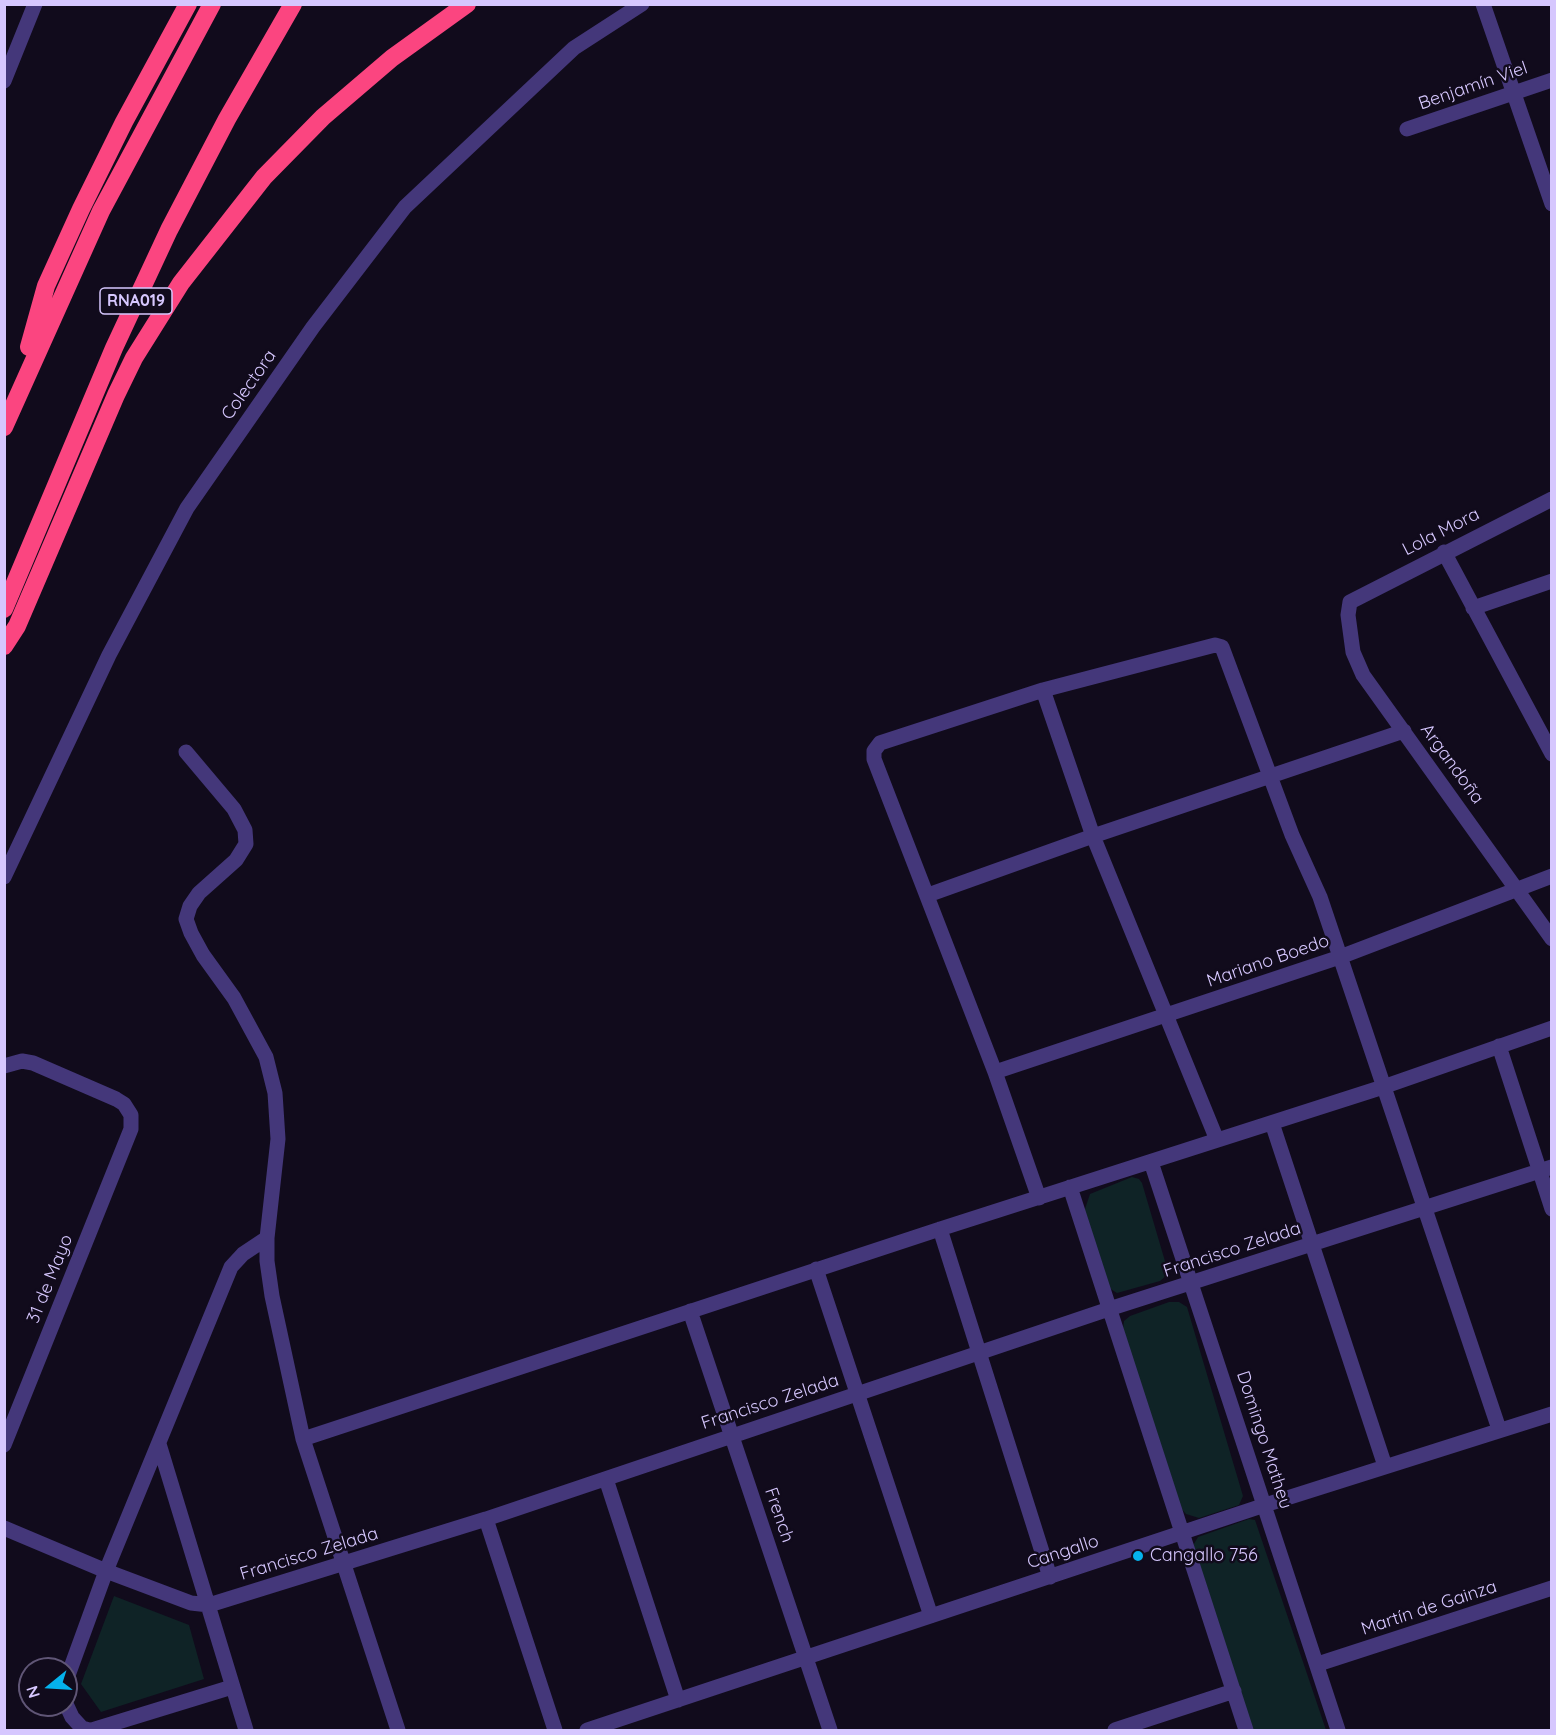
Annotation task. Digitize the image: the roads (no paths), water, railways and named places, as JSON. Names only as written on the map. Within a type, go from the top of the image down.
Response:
[{"type":"highway","points":[[8,420],[46,286],[101,166],[188,4]]},
{"type":"highway","points":[[8,420],[101,211],[212,4]]},
{"type":"highway","name":"RNA019","points":[[4,609],[114,348],[169,230],[227,119],[293,4]]},
{"type":"highway","points":[[4,646],[17,626],[134,358],[181,283],[264,177],[323,117],[392,58],[467,4]]},
{"type":"street","points":[[4,81],[35,4]]},
{"type":"street","name":"Colectora","points":[[4,877],[109,655],[187,508],[313,327],[405,207],[574,48],[642,4]]},
{"type":"street","points":[[1483,4],[1551,204]]},
{"type":"street","name":"Benjamín Viel","points":[[1407,129],[1551,80]]},
{"type":"street","name":"Lola Mora","points":[[1350,602],[1551,499]]},
{"type":"street","points":[[1444,552],[1551,754]]},
{"type":"street","points":[[1473,608],[1551,581]]},
{"type":"street","name":"Argandoña","points":[[1350,602],[1348,615],[1353,652],[1363,675],[1518,889],[1551,939]]},
{"type":"street","points":[[1039,1198],[928,895],[873,759],[874,751],[880,743],[1043,690],[1215,645],[1222,647],[1340,957],[1499,1429]]},
{"type":"street","points":[[1043,690],[1093,836],[1216,1140]]},
{"type":"street","points":[[928,895],[1404,730]]},
{"type":"street","points":[[186,752],[234,809],[245,830],[246,844],[236,860],[199,893],[190,906],[186,918],[203,955],[250,1025],[266,1057],[275,1093],[278,1139],[267,1238],[267,1261],[272,1296],[303,1439],[398,1731]]},
{"type":"street","name":"Mariano Boedo","points":[[994,1072],[1166,1017],[1340,957],[1551,876]]},
{"type":"street","points":[[303,1439],[816,1269],[1383,1087],[1551,1028]]},
{"type":"street","points":[[1499,1047],[1545,1169],[1551,1209]]},
{"type":"street","name":"31 de Mayo","points":[[4,1066],[22,1061],[33,1063],[116,1099],[124,1104],[131,1115],[131,1129],[4,1445]]},
{"type":"street","points":[[1272,1123],[1385,1466]]},
{"type":"street","name":"Domingo Matheu","points":[[1151,1162],[1318,1664],[1338,1731]]},
{"type":"street","name":"Francisco Zelada","points":[[4,1528],[106,1571],[191,1603],[209,1605],[486,1519],[1109,1309],[1545,1169]]},
{"type":"street","points":[[1070,1187],[1246,1731]]},
{"type":"street","points":[[940,1229],[1050,1577]]},
{"type":"street","points":[[75,1657],[106,1571],[231,1267],[243,1254],[267,1238]]},
{"type":"street","points":[[816,1269],[932,1616]]},
{"type":"street","name":"French","points":[[690,1311],[830,1731]]},
{"type":"street","name":"Cangallo","points":[[587,1731],[1265,1505],[1551,1413]]},
{"type":"street","points":[[159,1444],[246,1731]]},
{"type":"street","points":[[606,1479],[678,1700]]},
{"type":"street","points":[[486,1519],[555,1731]]},
{"type":"street","name":"Martín de Gainza","points":[[1318,1664],[1551,1588]]},
{"type":"street","points":[[72,1717],[82,1728],[91,1731],[232,1687]]},
{"type":"street","points":[[1115,1731],[1234,1691]]},
{"type":"place","name":"Cangallo 756","points":[[1138,1556]]}]
